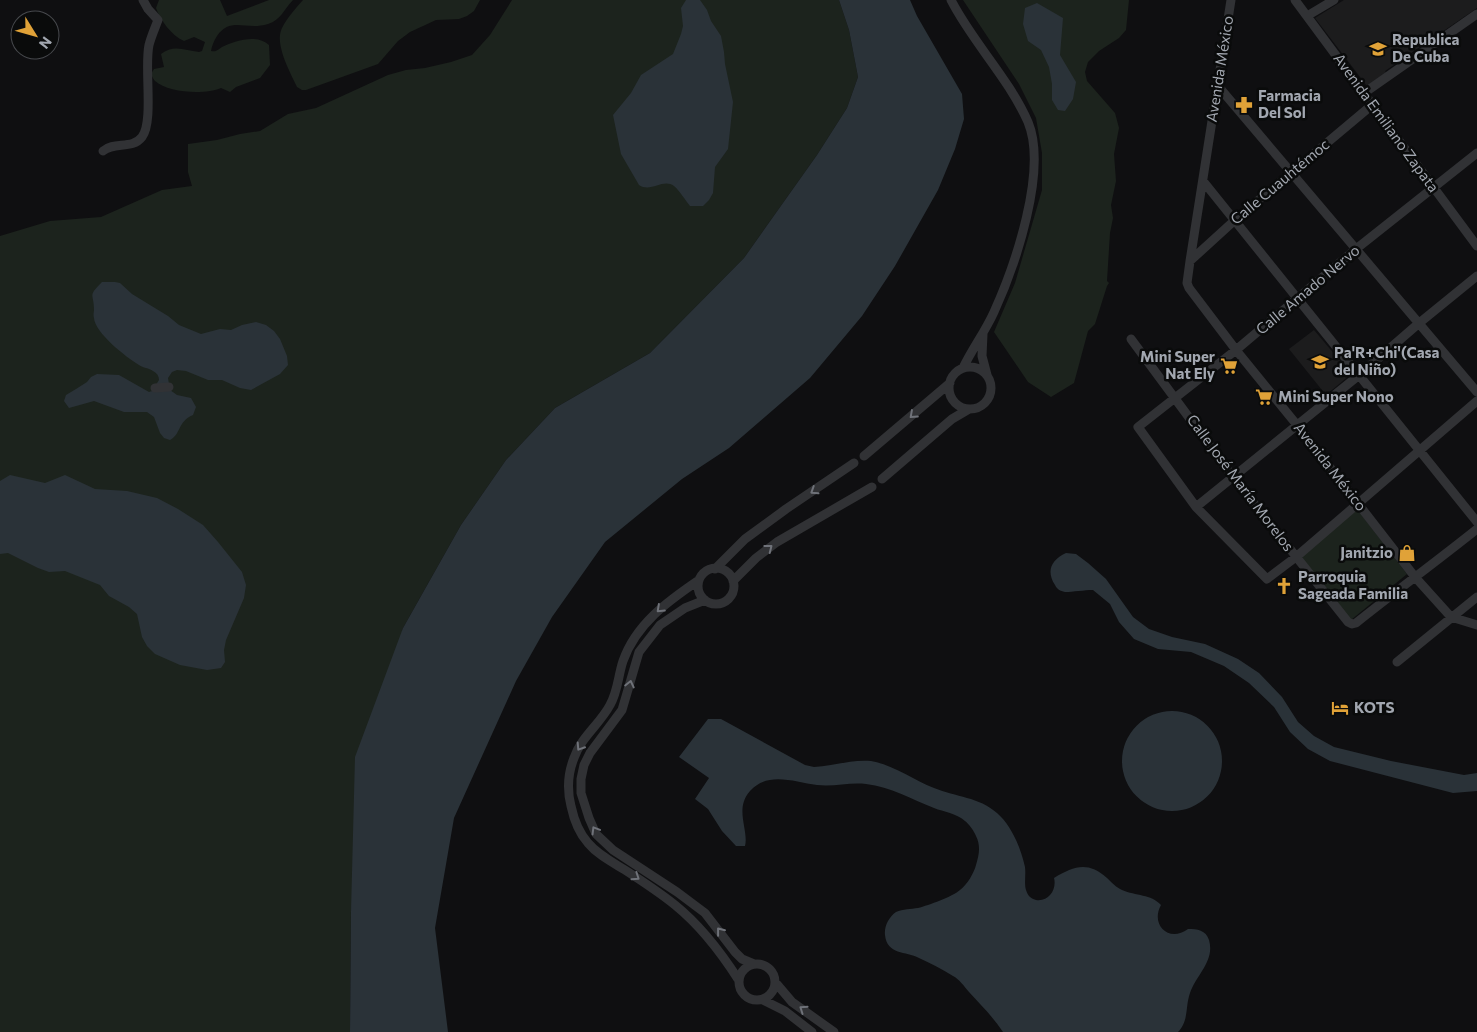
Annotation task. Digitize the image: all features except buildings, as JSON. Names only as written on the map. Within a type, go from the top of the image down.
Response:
[{"type":"street","points":[[104,151],[111,146],[133,144],[141,138],[145,131],[148,103],[148,47],[158,20],[143,0]]},
{"type":"street","points":[[951,0],[1009,86],[1028,124],[1034,145],[1035,167],[1030,196],[1012,269],[983,334],[970,353],[963,368],[952,377],[950,383],[949,390],[953,401],[963,408],[976,409],[983,405],[991,394],[992,388],[982,356],[983,334]]},
{"type":"street","name":"Avenida México","points":[[1231,0],[1187,283],[1236,350],[1358,502],[1415,577],[1451,617]]},
{"type":"street","name":"Avenida Emiliano Zapata","points":[[1295,0],[1477,246]]},
{"type":"street","points":[[1308,16],[1334,0]]},
{"type":"street","points":[[1364,92],[1477,14]]},
{"type":"street","points":[[1218,86],[1477,392]]},
{"type":"street","name":"Calle Cuauhtémoc","points":[[1190,261],[1235,220],[1372,105]]},
{"type":"street","name":"Calle Amado Nervo","points":[[1196,507],[1138,428],[1297,300],[1356,249],[1477,153]]},
{"type":"street","points":[[1203,182],[1477,522]]},
{"type":"street","points":[[1477,276],[1358,376],[1196,507],[1267,578],[1296,557],[1477,401]]},
{"type":"street","name":"Calle José María Morelos","points":[[1131,339],[1233,477],[1348,622],[1352,624],[1356,622],[1415,577]]},
{"type":"street","points":[[963,368],[976,368],[987,375]]},
{"type":"street","points":[[864,456],[950,383]]},
{"type":"street","points":[[155,388],[169,387]]},
{"type":"street","points":[[882,479],[952,419],[969,409]]},
{"type":"street","points":[[705,600],[685,608],[660,625],[640,652],[622,710],[584,764],[580,778],[581,793],[596,834],[613,850],[678,892],[705,913],[742,959],[754,964],[765,965],[770,969],[774,974],[775,982],[772,992],[763,1000],[756,1001],[741,992],[738,979],[708,936],[691,919],[655,890],[599,854],[587,842],[576,824],[568,794],[570,770],[578,748],[607,712],[614,699],[623,661],[634,639],[652,616],[671,598],[699,580],[706,572],[715,568],[745,539],[854,463]]},
{"type":"street","points":[[699,580],[699,591],[705,600],[715,604],[726,602],[733,592],[734,581],[756,558],[777,542],[872,487]]},
{"type":"street","points":[[1415,577],[1477,530]]},
{"type":"street","points":[[715,568],[726,572],[734,581]]},
{"type":"street","points":[[1397,662],[1477,597]]},
{"type":"street","points":[[1451,617],[1477,625]]},
{"type":"street","points":[[738,979],[744,969],[754,964]]},
{"type":"street","points":[[775,982],[792,1002],[834,1032]]},
{"type":"street","points":[[763,1000],[786,1011],[812,1032]]},
{"type":"shaded area","points":[[159,0],[220,0],[227,16],[269,0],[293,0],[279,17],[272,22],[260,26],[233,25],[222,30],[213,43],[211,51],[216,51],[228,44],[246,39],[259,40],[269,45],[270,65],[260,78],[236,87],[230,92],[221,88],[206,92],[187,92],[161,85],[155,81],[151,74],[154,69],[164,67],[161,54],[166,51],[175,48],[199,52],[202,51],[205,42],[194,37],[184,41],[175,35],[158,13],[156,8]]},
{"type":"shaded area","points":[[303,0],[480,0],[474,11],[467,16],[459,19],[436,20],[410,32],[398,41],[378,64],[302,90],[297,87],[287,66],[281,50],[280,35],[286,21]]},
{"type":"shaded area","points":[[512,0],[839,0],[849,30],[858,77],[847,108],[817,155],[744,258],[650,353],[555,408],[506,460],[461,525],[403,628],[351,912],[350,1032],[0,1032],[0,236],[50,221],[101,217],[162,190],[192,186],[188,172],[188,144],[260,131],[288,114],[316,108],[388,75],[451,62],[472,55],[490,35]]},
{"type":"shaded area","points":[[686,0],[700,0],[721,36],[733,102],[728,149],[715,167],[713,193],[703,206],[690,206],[676,188],[670,184],[648,187],[639,185],[621,154],[613,115],[631,93],[641,75],[673,54],[683,26],[681,8]]},
{"type":"shaded area","points":[[839,0],[910,0],[917,16],[962,94],[964,119],[955,149],[938,190],[895,266],[862,316],[810,378],[729,448],[682,479],[605,542],[552,617],[516,681],[454,818],[435,928],[448,1032],[350,1032],[355,757],[403,628],[461,525],[506,460],[555,408],[650,353],[744,258],[817,155],[847,108],[858,77],[849,30]]},
{"type":"shaded area","points":[[963,0],[1129,0],[1126,30],[1119,38],[1099,51],[1088,62],[1085,72],[1087,81],[1115,113],[1119,128],[1114,154],[1116,181],[1111,205],[1113,218],[1110,233],[1107,281],[1109,283],[1095,324],[1088,331],[1074,383],[1051,397],[1028,382],[994,332],[1015,283],[1042,190],[1042,153],[1036,118],[1019,84]]},
{"type":"shaded area","name":"Republica De Cuba","points":[[1344,0],[1477,0],[1477,8],[1385,71],[1386,73],[1367,86],[1315,18]]},
{"type":"shaded area","points":[[1037,3],[1063,18],[1060,55],[1076,82],[1073,99],[1065,111],[1058,110],[1052,100],[1049,67],[1041,50],[1028,41],[1023,24],[1025,8]]},
{"type":"shaded area","points":[[102,282],[120,283],[132,294],[179,325],[201,334],[220,329],[231,330],[256,322],[266,325],[280,339],[287,356],[288,365],[280,374],[251,390],[240,388],[222,380],[208,380],[186,371],[177,370],[172,372],[168,378],[170,390],[177,395],[191,398],[196,407],[193,415],[184,421],[170,440],[164,438],[154,417],[147,412],[124,412],[94,401],[69,408],[64,401],[66,395],[97,374],[119,375],[149,392],[152,391],[159,380],[156,373],[142,367],[127,356],[100,331],[94,316],[92,295]]},
{"type":"shaded area","name":"Pa'R+Chi'(Casa del Niño)","points":[[1314,330],[1351,374],[1326,395],[1289,349]]},
{"type":"shaded area","points":[[10,475],[45,483],[65,475],[95,489],[127,491],[157,498],[203,525],[242,572],[246,585],[244,598],[226,640],[224,650],[225,662],[221,668],[207,670],[180,665],[155,654],[142,637],[137,614],[129,607],[109,596],[100,585],[65,571],[49,572],[8,553],[0,554],[0,481]]},
{"type":"shaded area","points":[[1357,509],[1407,574],[1351,620],[1301,557]]},
{"type":"shaded area","points":[[1066,553],[1076,554],[1106,579],[1133,617],[1149,629],[1172,637],[1205,644],[1238,659],[1259,673],[1282,697],[1298,722],[1314,736],[1334,747],[1391,761],[1464,775],[1477,773],[1477,791],[1453,793],[1330,761],[1308,749],[1290,732],[1274,707],[1249,683],[1224,666],[1191,652],[1158,649],[1134,639],[1119,622],[1110,604],[1093,590],[1065,592],[1058,589],[1052,580],[1052,566],[1057,559]]},
{"type":"shaded area","points":[[1172,711],[1191,715],[1207,726],[1218,742],[1222,761],[1218,780],[1207,796],[1191,807],[1172,811],[1153,807],[1137,796],[1126,780],[1122,761],[1126,742],[1137,726],[1153,715]]},
{"type":"shaded area","points":[[708,719],[721,719],[805,765],[814,767],[871,761],[896,769],[926,785],[983,804],[997,813],[1011,831],[1025,867],[1026,890],[1036,900],[1045,899],[1051,894],[1055,882],[1054,878],[1075,868],[1087,867],[1094,869],[1122,890],[1157,901],[1161,905],[1158,919],[1163,930],[1174,934],[1188,929],[1198,930],[1206,934],[1209,940],[1210,954],[1188,998],[1185,1019],[1181,1028],[1178,1032],[1003,1032],[957,979],[923,960],[893,949],[889,946],[885,935],[885,928],[891,916],[896,912],[940,901],[956,893],[968,882],[978,858],[979,843],[968,824],[954,814],[875,786],[860,784],[817,785],[782,779],[765,781],[757,785],[745,798],[742,812],[746,840],[745,846],[736,846],[722,831],[708,809],[695,799],[709,778],[679,757]]},
{"type":"place","name":"Republica De Cuba","points":[[1378,49]]},
{"type":"place","name":"Farmacia Del Sol","points":[[1244,105]]},
{"type":"place","name":"Pa'R+Chi'(Casa del Niño)","points":[[1320,362]]},
{"type":"place","name":"Mini Super Nat Ely","points":[[1229,366]]},
{"type":"place","name":"Mini Super Nono","points":[[1264,397]]},
{"type":"place","name":"Janitzio","points":[[1407,553]]},
{"type":"place","name":"Parroquia Sageada Familia","points":[[1284,586]]},
{"type":"place","name":"KOTS","points":[[1340,708]]}]
